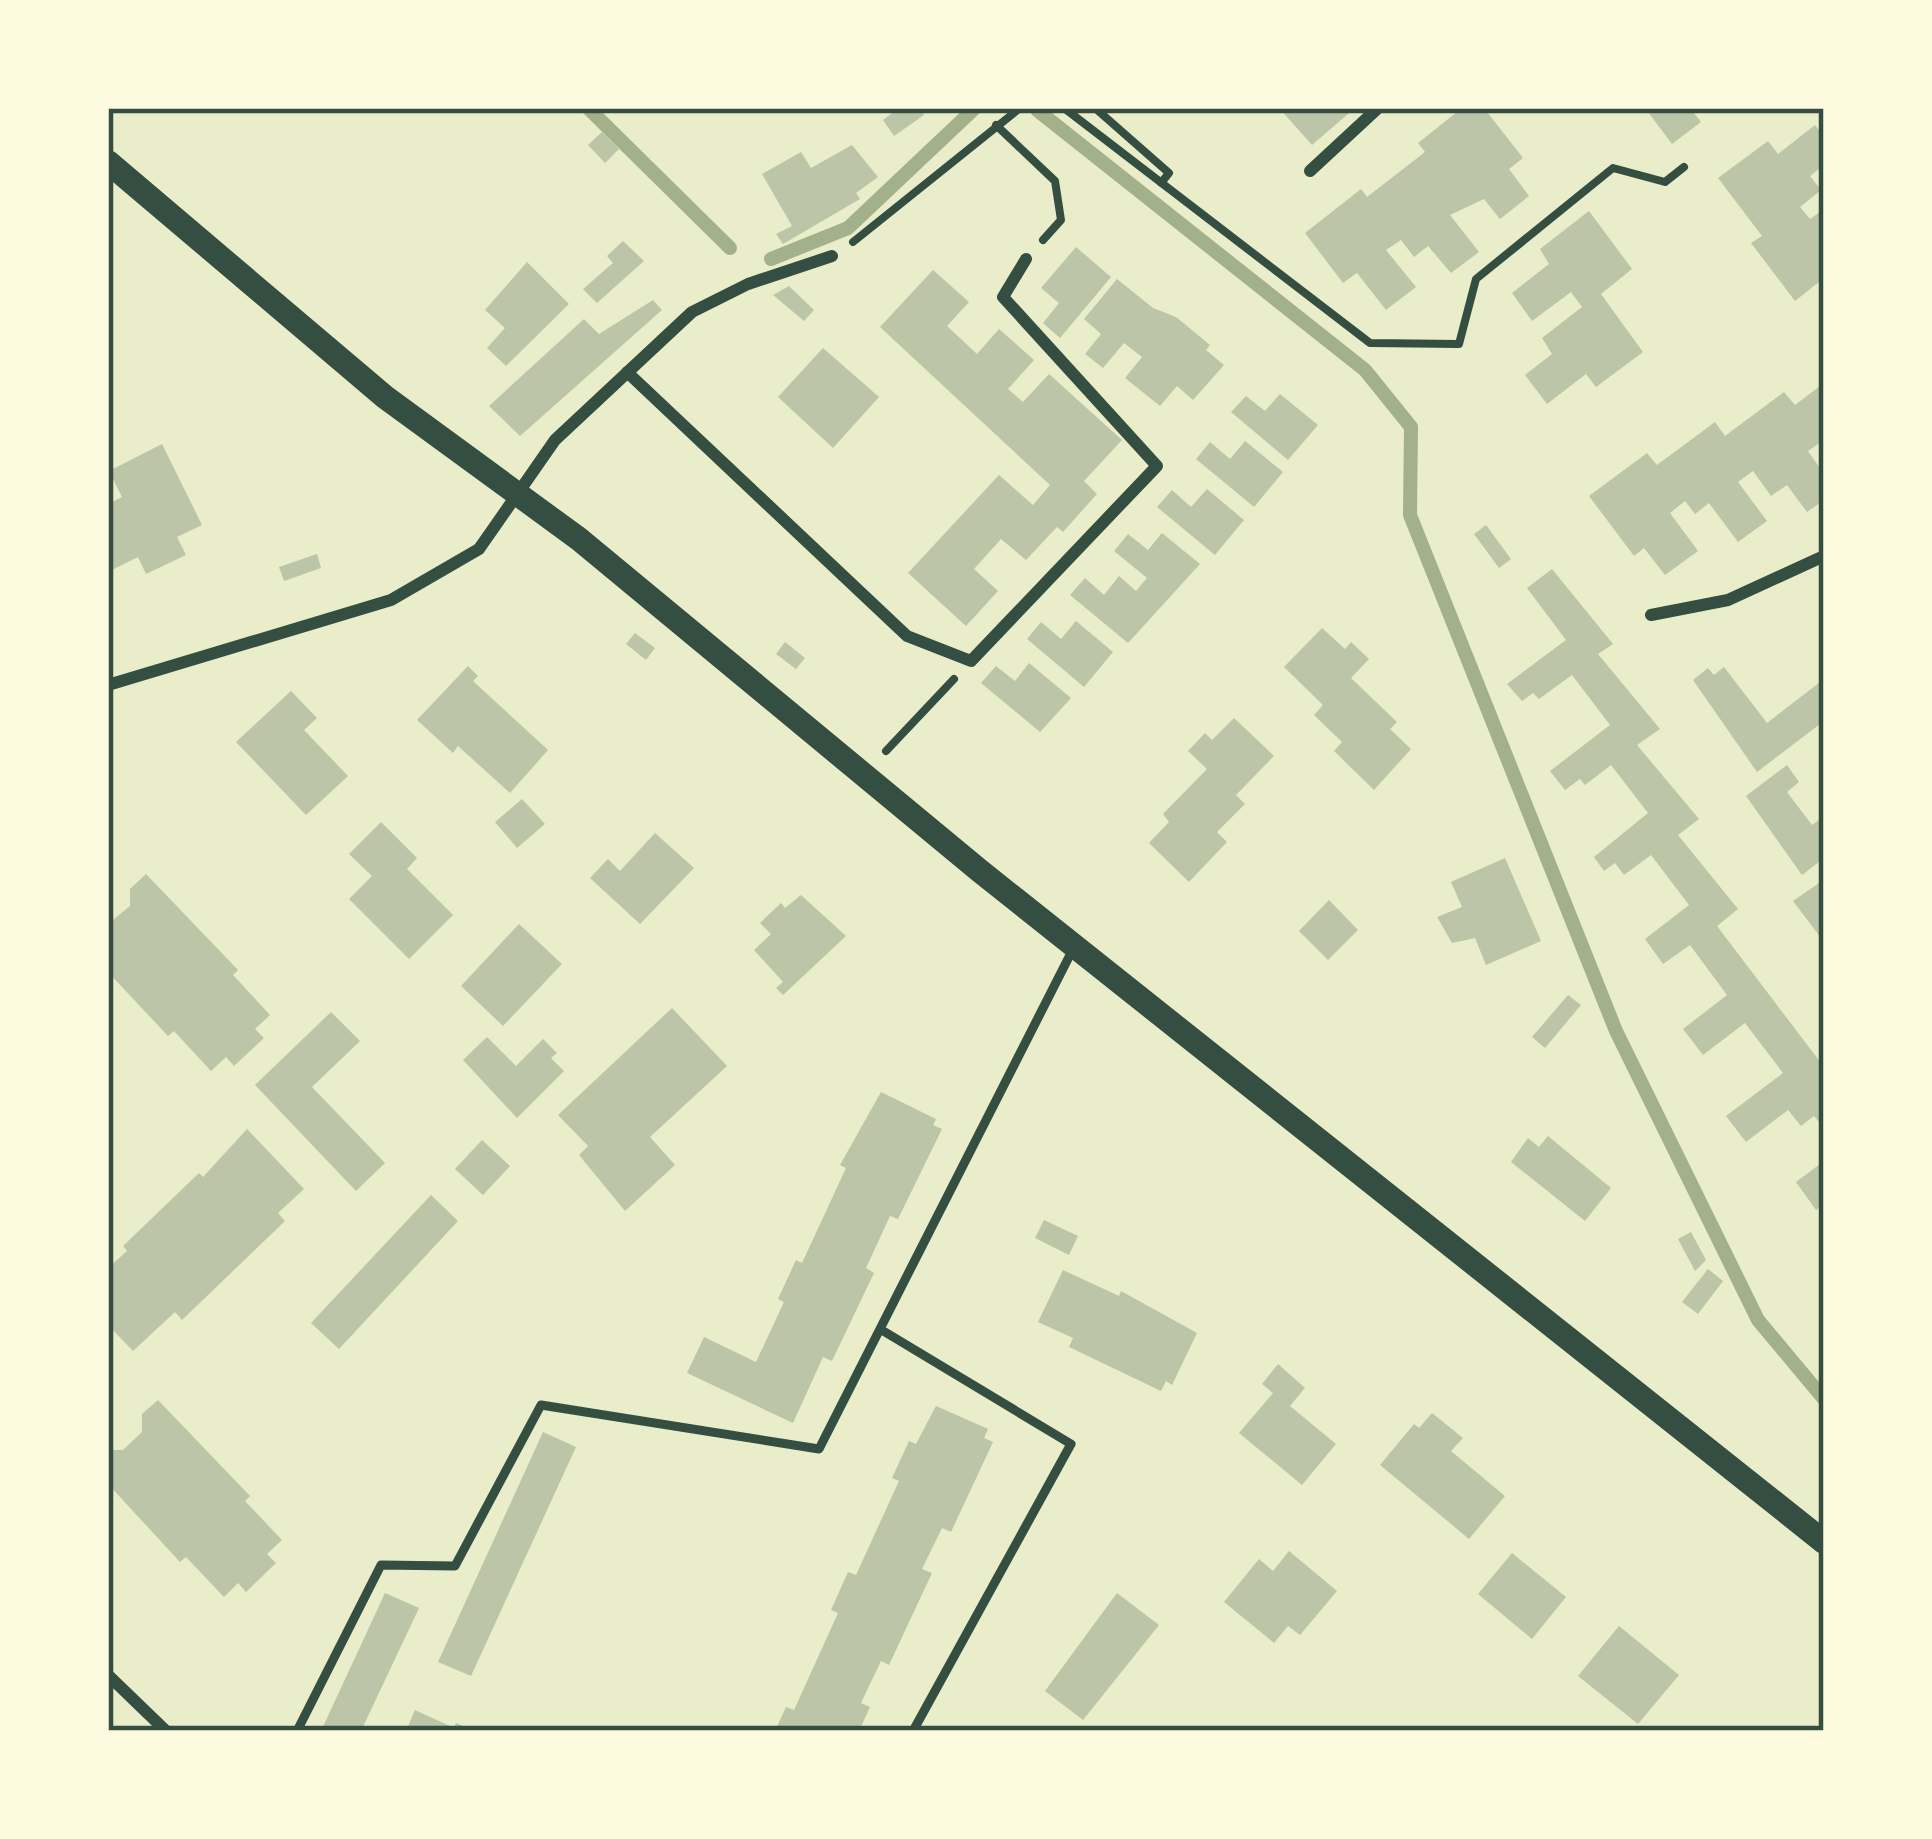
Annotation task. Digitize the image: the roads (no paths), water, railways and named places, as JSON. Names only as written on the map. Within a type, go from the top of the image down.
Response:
[{"type":"main road","points":[[108,162],[385,397],[517,491],[1074,946],[1824,1542]]},
{"type":"street","points":[[1310,171],[1378,108]]},
{"type":"street","points":[[108,685],[391,600],[479,549],[555,440],[692,312],[748,284],[832,256]]},
{"type":"street","points":[[627,372],[907,636],[971,661],[1157,466],[1003,297],[1026,259]]},
{"type":"street","points":[[1651,615],[1728,600],[1824,556]]},
{"type":"street","points":[[111,1685],[166,1731]]},
{"type":"lane","points":[[297,1731],[381,1565],[455,1566],[541,1405],[819,1449],[1074,946]]},
{"type":"lane","points":[[880,1329],[1071,1444],[913,1731]]},
{"type":"waterway","points":[[588,108],[730,248]]},
{"type":"waterway","points":[[771,259],[848,228],[975,108]]},
{"type":"waterway","points":[[1037,110],[1365,370],[1411,427],[1410,515],[1616,1031],[1758,1320],[1824,1399]]}]
